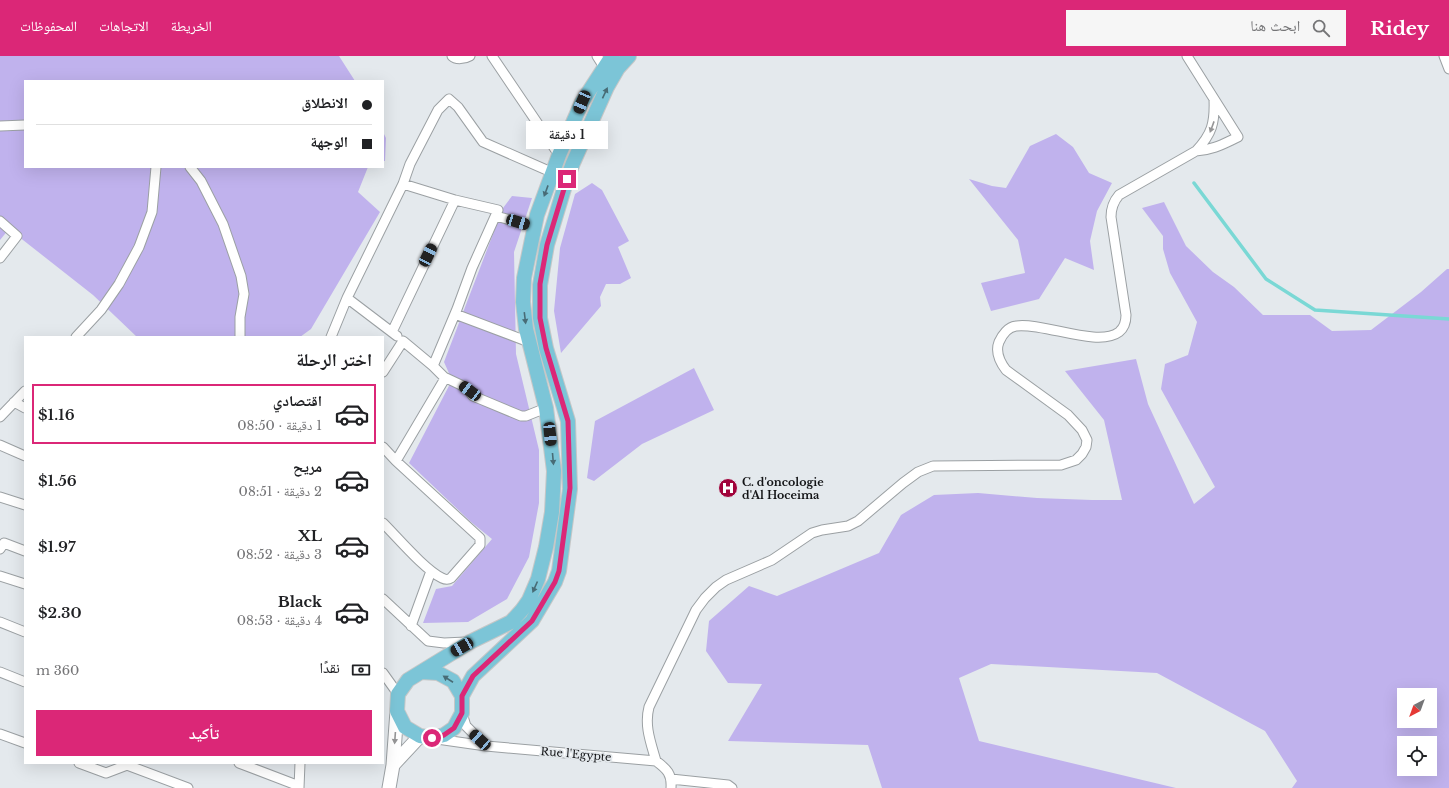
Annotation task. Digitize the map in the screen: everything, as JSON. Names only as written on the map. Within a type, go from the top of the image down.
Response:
[{"type":"main road","points":[[604,60],[582,102],[559,156],[537,215],[524,278],[523,302],[526,329],[546,408],[554,471],[552,512],[546,547],[538,579],[526,605],[510,622],[470,642],[408,680],[398,694],[397,711],[405,727],[426,737],[444,735],[454,728],[462,713],[462,696],[473,676],[532,621],[555,582],[559,571],[570,488],[568,421],[546,348],[540,318],[540,284],[547,245],[567,179],[607,88],[618,68],[629,56]]},
{"type":"main road","points":[[421,672],[438,673],[453,681],[462,696]]},
{"type":"street","points":[[452,56],[455,58],[466,58],[470,56]]},
{"type":"street","points":[[492,56],[559,156]]},
{"type":"street","points":[[1187,56],[1238,137],[1217,148],[1196,151]]},
{"type":"street","points":[[1444,56],[1449,69]]},
{"type":"street","points":[[331,336],[347,298],[403,184],[410,164],[438,110],[449,99],[458,107],[484,142],[567,179]]},
{"type":"street","points":[[656,762],[647,728],[647,715],[649,707],[696,610],[704,598],[716,587],[726,580],[772,560],[812,533],[848,526],[858,521],[918,472],[933,466],[987,464],[1061,465],[1076,460],[1082,454],[1086,447],[1087,440],[1082,430],[1068,416],[1006,370],[997,354],[997,346],[1001,336],[1015,326],[1028,326],[1094,337],[1112,336],[1122,329],[1126,322],[1126,315],[1111,209],[1119,195],[1196,151],[1205,141],[1212,128],[1215,111],[1214,99]]},
{"type":"street","points":[[0,126],[24,125]]},
{"type":"street","points":[[77,336],[101,310],[120,284],[139,247],[152,212],[156,168]]},
{"type":"street","points":[[191,168],[201,181],[223,224],[241,276],[244,294],[240,317],[240,336]]},
{"type":"street","points":[[403,184],[455,200],[498,210],[472,268],[455,314],[433,366]]},
{"type":"street","points":[[392,332],[455,200]]},
{"type":"street","points":[[496,216],[535,227]]},
{"type":"street","points":[[0,221],[17,236],[0,258]]},
{"type":"street","points":[[347,298],[392,332],[444,377],[461,385],[470,391],[473,396],[521,416],[526,416],[546,408]]},
{"type":"street","points":[[455,314],[529,342]]},
{"type":"street","points":[[384,370],[403,341]]},
{"type":"street","points":[[396,461],[444,380],[444,377]]},
{"type":"street","points":[[0,417],[24,392]]},
{"type":"street","points":[[14,402],[24,407]]},
{"type":"street","points":[[0,445],[24,456]]},
{"type":"street","points":[[384,448],[396,461],[480,538],[480,546],[451,578],[448,580],[443,579],[430,571],[384,524]]},
{"type":"street","points":[[0,497],[24,505]]},
{"type":"street","points":[[2,546],[24,551]]},
{"type":"street","points":[[411,626],[430,571]]},
{"type":"street","points":[[0,576],[24,584]]},
{"type":"street","points":[[384,600],[428,641],[444,644],[470,642]]},
{"type":"street","points":[[0,622],[24,632]]},
{"type":"street","points":[[0,672],[24,682]]},
{"type":"street","points":[[384,674],[398,694]]},
{"type":"street","points":[[389,788],[393,766],[397,711]]},
{"type":"street","points":[[462,713],[466,726],[486,746]]},
{"type":"street","points":[[0,734],[24,743]]},
{"type":"street","points":[[393,766],[426,737]]},
{"type":"street","name":"Rue l'Egypte","points":[[426,737],[486,746],[656,762],[665,768],[671,783]]},
{"type":"street","points":[[82,764],[106,773],[127,765],[188,788]]},
{"type":"street","points":[[242,764],[299,787],[300,764]]},
{"type":"street","points":[[671,783],[728,785],[732,788]]},
{"type":"shaded area","points":[[0,56],[339,56],[354,80],[24,80],[24,168],[368,168],[358,192],[380,212],[311,329],[301,336],[136,336],[93,295],[9,229],[0,240]]},
{"type":"shaded area","points":[[384,134],[386,138],[384,161]]},
{"type":"shaded area","points":[[1056,134],[1073,147],[1089,173],[1112,183],[1097,211],[1090,241],[1094,270],[1065,258],[1039,299],[991,311],[981,283],[1025,273],[1018,240],[969,179],[992,186],[1006,188],[1030,146]]},
{"type":"shaded area","points":[[592,183],[602,190],[629,241],[618,247],[631,278],[620,284],[606,284],[600,297],[601,306],[561,353],[554,311],[560,248],[575,194]]},
{"type":"shaded area","points":[[512,196],[532,198],[514,252],[516,354],[539,450],[539,503],[529,557],[507,599],[468,622],[423,623],[436,589],[452,586],[492,539],[471,522],[409,463],[452,380],[444,362],[503,208]]},
{"type":"shaded area","points":[[1164,202],[1186,246],[1213,272],[1234,287],[1263,315],[1310,315],[1332,331],[1371,330],[1421,292],[1447,269],[1449,269],[1449,788],[1292,788],[1297,781],[1265,731],[1157,673],[991,664],[959,678],[979,741],[1176,788],[882,788],[868,745],[728,741],[762,684],[728,683],[706,651],[709,621],[749,586],[777,596],[879,553],[901,515],[934,495],[978,493],[1037,498],[1122,500],[1104,420],[1065,371],[1136,359],[1148,404],[1194,504],[1215,487],[1161,389],[1165,364],[1188,355],[1197,322],[1170,273],[1163,249],[1163,236],[1142,208]]},
{"type":"shaded area","points":[[694,368],[714,410],[642,444],[594,481],[587,478],[595,421]]},
{"type":"waterway","points":[[1194,183],[1266,279],[1315,310],[1449,319]]},
{"type":"place","name":"C. d'oncologie d'Al Hoceima","points":[[728,488]]},
{"type":"route","points":[[432,738],[444,735],[454,728],[462,713],[462,696],[473,676],[532,621],[555,582],[559,571],[570,488],[568,421],[546,348],[540,318],[540,284],[547,245],[567,179]]}]
